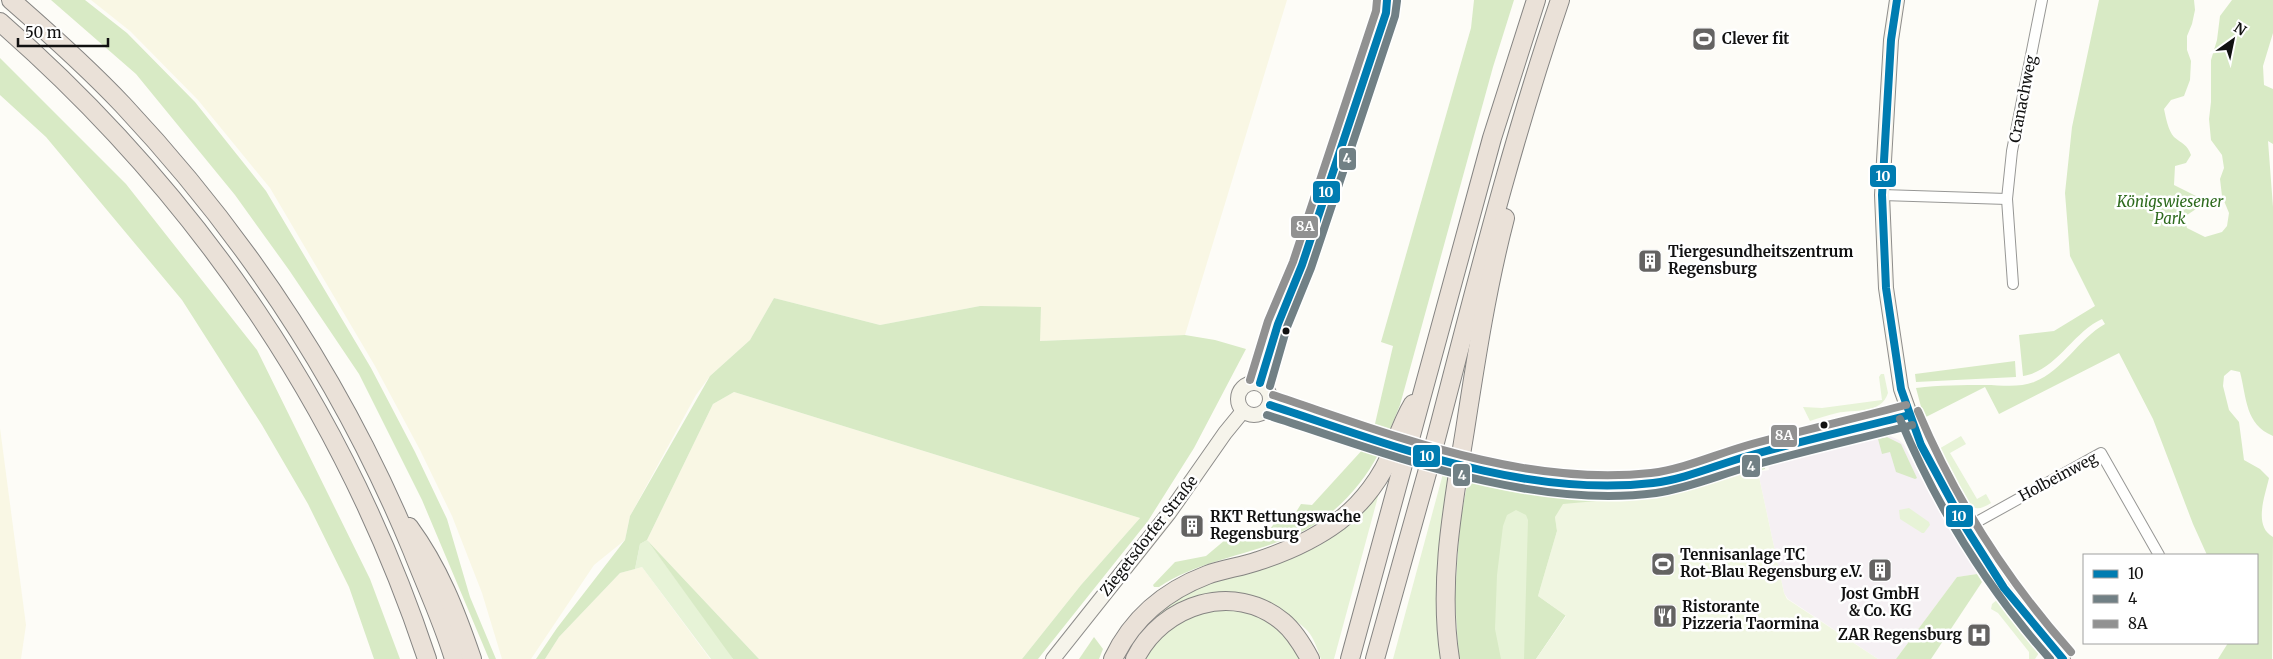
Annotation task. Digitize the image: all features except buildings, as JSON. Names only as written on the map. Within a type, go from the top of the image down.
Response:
[{"type":"highway","points":[[11,0],[76,58],[123,105],[172,159],[231,232],[270,287],[311,349],[343,406],[392,502],[454,659]]},
{"type":"highway","points":[[1350,659],[1403,471],[1423,386],[1492,138],[1536,0]]},
{"type":"highway","points":[[1375,659],[1427,473],[1464,325],[1515,141],[1560,0]]},
{"type":"highway","points":[[0,22],[72,87],[148,168],[211,245],[275,338],[350,470],[394,569],[427,659]]},
{"type":"highway","points":[[1450,659],[1446,635],[1451,521],[1473,378],[1501,235],[1515,181],[1515,141]]},
{"type":"highway","points":[[1113,659],[1141,617],[1177,588],[1208,575],[1258,561],[1300,545],[1340,520],[1371,489],[1393,451],[1403,421],[1423,386]]},
{"type":"highway","points":[[392,502],[427,551],[436,567],[472,659]]},
{"type":"highway","points":[[1135,659],[1155,630],[1171,616],[1192,606],[1211,602],[1233,601],[1248,603],[1268,612],[1284,623],[1302,643],[1310,659]]},
{"type":"street","points":[[1260,383],[1278,324],[1302,265],[1324,200],[1386,13],[1387,0]]},
{"type":"street","points":[[1897,0],[1889,59],[1882,195],[1887,299],[1898,374],[1909,415],[1921,445],[1966,528],[2004,588],[2063,659]]},
{"type":"street","name":"Cranachweg","points":[[2013,284],[2007,199],[2012,151],[2042,0]]},
{"type":"street","points":[[1882,195],[2007,199]]},
{"type":"street","points":[[1260,383],[1270,392],[1270,405],[1261,414],[1254,416],[1243,411],[1239,406],[1239,393],[1248,384],[1260,383]]},
{"type":"street","points":[[1270,405],[1385,442]]},
{"type":"street","name":"Ziegetsdorfer Straße","points":[[1053,659],[1169,513],[1225,433],[1243,411]]},
{"type":"street","points":[[1473,467],[1525,478],[1552,481],[1594,485],[1644,484],[1673,479],[1749,456],[1909,415]]},
{"type":"street","name":"Holbeinweg","points":[[1966,528],[2101,453],[2158,554]]},
{"type":"shaded area","points":[[91,0],[1287,0],[1185,335],[1039,341],[1041,308],[980,306],[880,325],[774,298],[750,340],[710,376],[696,395],[630,516],[625,540],[594,565],[531,659],[502,659],[482,593],[452,516],[420,450],[375,366],[270,188],[198,100],[130,31]]},
{"type":"shaded area","points":[[734,392],[1140,518],[1081,585],[1022,659],[759,659],[647,540],[713,404]]},
{"type":"shaded area","points":[[0,428],[26,625],[21,659],[0,659]]},
{"type":"shaded area","points":[[1888,435],[1899,440],[1904,445],[1926,486],[1940,504],[1982,571],[1977,574],[1957,577],[1896,659],[1878,659],[1788,599],[1784,593],[1758,472],[1769,470],[1768,463]]},
{"type":"shaded area","points":[[642,567],[710,659],[545,659],[559,637],[620,573]]},
{"type":"green space","points":[[51,0],[85,0],[127,33],[195,102],[266,191],[371,368],[415,452],[447,519],[470,597],[496,659],[489,659],[422,500],[359,374],[289,270],[235,195],[136,74]]},
{"type":"green space","points":[[1474,0],[1514,0],[1493,67],[1400,405],[1389,432],[1374,428],[1393,346],[1381,342],[1471,28]]},
{"type":"green space","name":"Königswiesener Park","points":[[2099,0],[2194,0],[2195,10],[2187,36],[2187,50],[2191,61],[2190,80],[2184,96],[2171,100],[2164,109],[2172,134],[2186,146],[2191,155],[2186,163],[2175,166],[2174,185],[2198,197],[2196,209],[2184,217],[2187,228],[2205,237],[2222,232],[2227,226],[2229,213],[2222,196],[2220,179],[2224,168],[2222,155],[2211,140],[2209,119],[2211,60],[2217,40],[2220,16],[2232,0],[2273,0],[2273,33],[2263,66],[2264,85],[2273,89],[2273,144],[2268,141],[2273,207],[2273,436],[2257,425],[2252,418],[2246,401],[2240,372],[2231,370],[2224,376],[2223,386],[2229,410],[2239,422],[2244,460],[2260,469],[2269,478],[2263,502],[2262,518],[2263,526],[2273,537],[2272,659],[2218,659],[2227,644],[2258,644],[2258,554],[2207,554],[2193,524],[2153,419],[2119,353],[1999,414],[1985,387],[1924,418],[1916,388],[1960,385],[2016,386],[2034,382],[2054,370],[2095,330],[2105,324],[2102,319],[2092,325],[2045,367],[2035,373],[2023,376],[2019,335],[2054,331],[2095,306],[2070,256],[2065,193],[2072,127]]},
{"type":"green space","points":[[0,58],[126,184],[257,350],[370,579],[400,659],[374,659],[349,587],[308,504],[262,425],[182,300],[46,137],[0,95]]},
{"type":"green space","points":[[774,298],[880,325],[980,306],[1041,307],[1040,341],[1185,335],[1215,340],[1246,349],[1194,448],[1148,521],[1038,659],[1022,659],[1081,585],[1140,518],[734,392],[713,404],[647,540],[640,544],[635,569],[620,573],[559,637],[545,659],[536,659],[557,628],[625,540],[630,516],[710,376],[750,340]]},
{"type":"green space","points":[[2015,361],[2016,377],[1916,382],[1915,374]]},
{"type":"green space","points":[[1881,374],[1884,374],[1888,393],[1879,405],[1866,410],[1837,413],[1810,421],[1803,407],[1822,408],[1882,400],[1879,377]]},
{"type":"green space","points":[[1961,436],[1966,444],[1950,453],[1977,499],[1986,494],[1991,503],[1981,508],[1973,507],[1966,503],[1937,450]]},
{"type":"green space","points":[[1887,437],[1901,444],[1917,478],[1915,479],[1896,472],[1890,452],[1882,454],[1878,439]]},
{"type":"green space","points":[[1364,448],[1379,453],[1371,467],[1341,504],[1316,523],[1288,538],[1206,565],[1174,578],[1159,587],[1154,587],[1153,585],[1175,562],[1206,556],[1225,540],[1267,533],[1280,516],[1293,517],[1301,504],[1312,505]]},
{"type":"green space","points":[[1765,465],[1765,469],[1757,473],[1656,499],[1654,492]]},
{"type":"green space","points":[[1444,470],[1449,472],[1438,589],[1439,636],[1443,659],[1393,659]]},
{"type":"green space","name":"Tennisanlage TC Rot-Blau Regensburg e.V.","points":[[1755,470],[1758,472],[1784,593],[1787,599],[1878,659],[1536,659],[1566,616],[1538,596],[1557,531],[1555,517],[1563,504],[1653,496]]},
{"type":"green space","points":[[1470,472],[1517,483],[1564,489],[1536,659],[1459,659],[1455,597],[1460,523]]},
{"type":"green space","points":[[1469,474],[1516,485],[1573,493],[1638,495],[1637,497],[1555,517],[1557,531],[1538,596],[1566,615],[1536,659],[1524,659],[1528,520],[1526,515],[1516,510],[1507,515],[1503,526],[1497,575],[1495,629],[1501,659],[1459,659],[1455,597],[1460,523]]},
{"type":"green space","points":[[1379,493],[1334,659],[1321,659],[1309,632],[1280,608],[1262,599],[1244,594],[1225,592],[1207,594],[1188,600],[1170,609],[1154,621],[1150,619],[1163,605],[1191,590],[1319,546],[1349,525]]},
{"type":"green space","points":[[1909,508],[1929,522],[1930,525],[1924,533],[1900,519],[1899,510]]},
{"type":"green space","points":[[647,540],[733,659],[711,659],[642,567],[635,569],[640,544]]},
{"type":"green space","points":[[647,540],[759,659],[733,659]]},
{"type":"green space","points":[[1977,574],[1982,582],[1931,659],[1896,659],[1957,577]]},
{"type":"green space","points":[[1998,599],[2039,653],[2035,659],[2029,659],[2029,652],[1998,613],[1991,609],[1992,604]]},
{"type":"green space","points":[[1230,608],[1256,615],[1279,627],[1303,659],[1144,659],[1162,637],[1180,622],[1202,613]]},
{"type":"green space","points":[[1094,637],[1103,649],[1099,659],[1079,659]]},
{"type":"tunnel","points":[[1399,445],[1469,466]]},
{"type":"transit line","name":"8A","points":[[1250,380],[1268,321],[1293,262],[1376,11],[1377,0]]},
{"type":"transit line","name":"10","points":[[1260,383],[1278,324],[1302,265],[1386,13],[1387,0]]},
{"type":"transit line","name":"10","points":[[1897,0],[1891,40],[1882,195],[1886,288],[1901,389],[1921,445],[1966,528],[2004,588],[2063,659]]},
{"type":"transit line","name":"4","points":[[1270,386],[1287,327],[1311,268],[1395,16],[1397,1]]},
{"type":"transit line","name":"8A","points":[[1273,395],[1411,441],[1459,454],[1506,465],[1554,472],[1603,475],[1663,471],[1785,435],[1906,405]]},
{"type":"transit line","name":"10","points":[[1270,405],[1458,465],[1555,483],[1604,486],[1665,481],[1768,451],[1909,415]]},
{"type":"transit line","name":"8A","points":[[1918,411],[1949,476],[1984,538],[2025,596],[2071,652]]},
{"type":"transit line","name":"4","points":[[1267,415],[1360,446],[1458,475],[1508,486],[1558,493],[1608,496],[1668,491],[1771,461],[1912,425]]},
{"type":"transit line","name":"4","points":[[1900,419],[1930,484],[1965,545],[2005,604],[2050,659]]},
{"type":"place","name":"Clever fit","points":[[1704,39]]},
{"type":"place","name":"Tiergesundheitszentrum Regensburg","points":[[1650,261]]},
{"type":"place","name":"RKT Rettungswache Regensburg","points":[[1192,526]]},
{"type":"place","name":"Tennisanlage TC Rot-Blau Regensburg e.V.","points":[[1663,564]]},
{"type":"place","name":"Jost GmbH & Co. KG","points":[[1880,570]]},
{"type":"place","name":"Ristorante Pizzeria Taormina","points":[[1665,616]]},
{"type":"place","name":"ZAR Regensburg","points":[[1979,635]]}]
